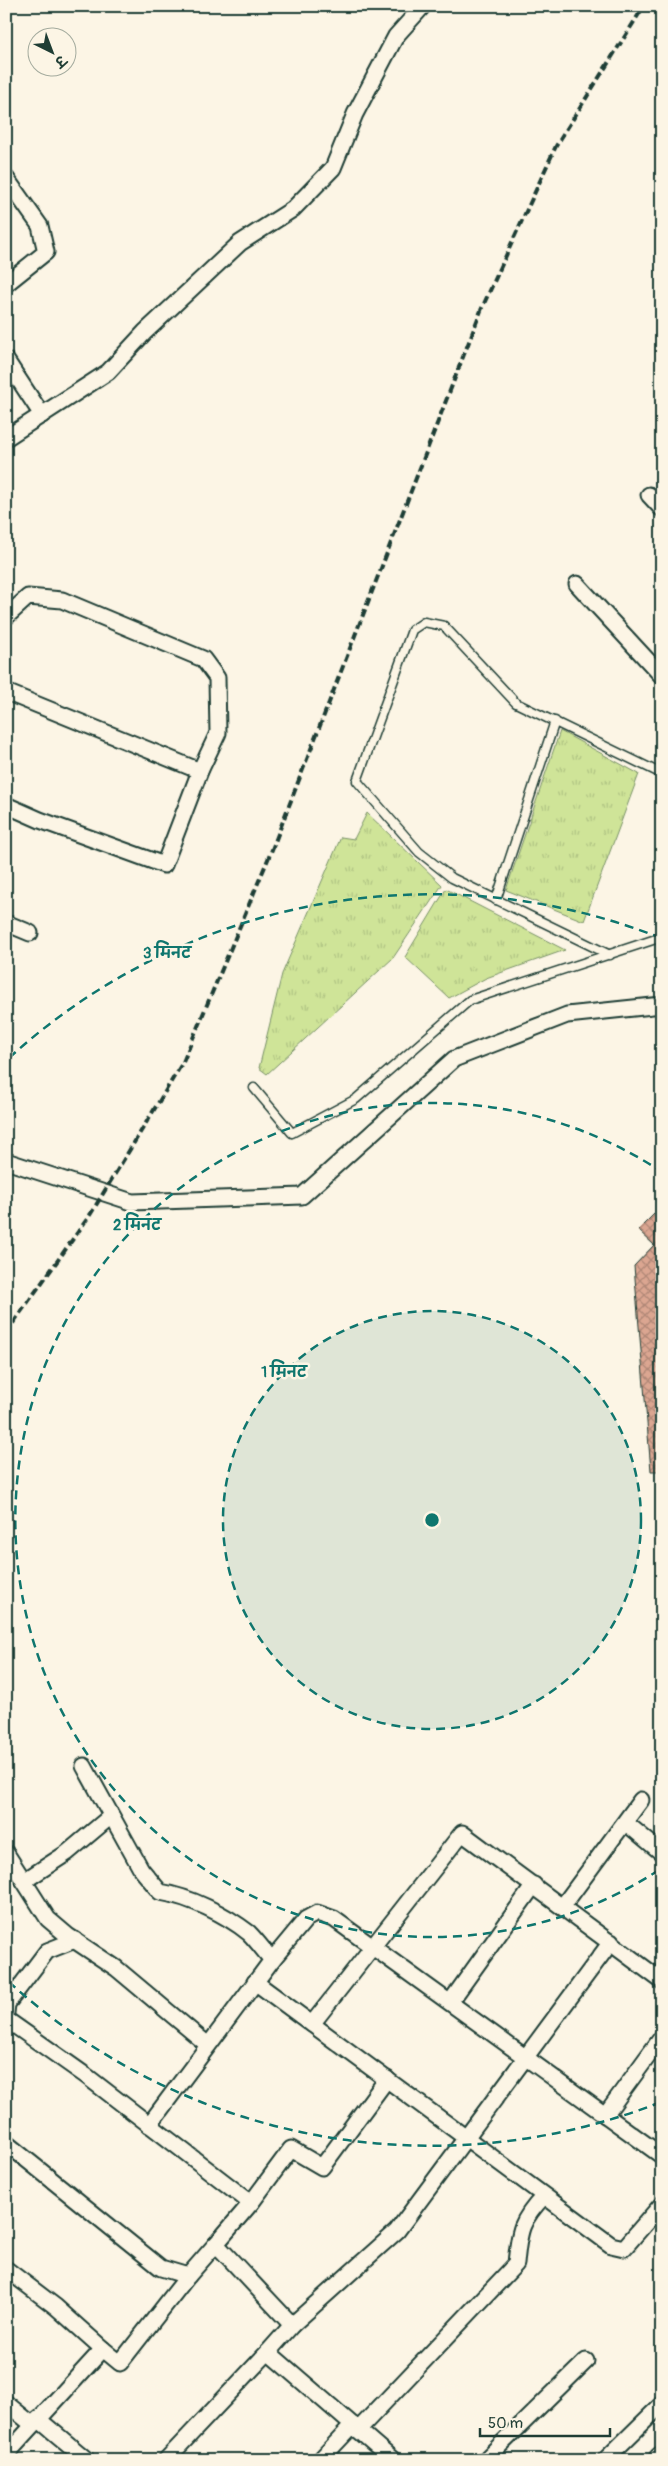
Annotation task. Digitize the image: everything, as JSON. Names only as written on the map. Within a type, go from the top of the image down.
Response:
[{"type":"street","points":[[6,438],[108,372],[145,332],[240,243],[293,209],[333,168],[355,114],[396,36],[423,6]]},
{"type":"street","points":[[6,178],[40,226],[46,252],[6,284]]},
{"type":"street","points":[[6,360],[42,415]]},
{"type":"street","points":[[649,494],[662,509]]},
{"type":"street","points":[[577,584],[662,676]]},
{"type":"street","points":[[6,618],[28,597],[62,600],[203,659],[217,678],[218,733],[200,771],[164,865],[40,820],[6,805]]},
{"type":"street","points":[[6,692],[200,771]]},
{"type":"street","points":[[6,923],[30,933]]},
{"type":"street","points":[[6,1162],[132,1202],[302,1196],[454,1059],[566,1015],[662,1006]]},
{"type":"street","points":[[84,1766],[141,1869],[160,1892],[174,1894],[211,1910],[249,1934],[272,1960]]},
{"type":"street","points":[[562,1906],[626,1823],[641,1800]]},
{"type":"street","points":[[24,1881],[67,1853],[111,1816]]},
{"type":"street","points":[[626,1823],[662,1853]]},
{"type":"street","points":[[312,2024],[462,1832],[662,1981]]},
{"type":"street","points":[[6,1853],[48,1919],[116,1968],[208,2044]]},
{"type":"street","points":[[451,2001],[534,1885]]},
{"type":"street","points":[[149,2125],[272,1960],[306,1919],[317,1913],[334,1918],[451,2001],[526,2058],[662,2156]]},
{"type":"street","points":[[6,2013],[7,2004],[48,1950],[75,1940]]},
{"type":"street","points":[[166,2460],[292,2325],[397,2231],[468,2138],[611,1942]]},
{"type":"street","points":[[255,1982],[611,2245],[624,2248],[662,2204]]},
{"type":"street","points":[[6,2023],[10,2022],[34,2038],[251,2203]]},
{"type":"street","points":[[605,2115],[662,2037]]},
{"type":"street","points":[[6,2269],[56,2307],[120,2363],[188,2276],[251,2203],[291,2150],[322,2167],[387,2079]]},
{"type":"street","points":[[6,2143],[87,2206],[112,2230],[161,2268],[188,2276]]},
{"type":"street","points":[[320,2460],[356,2428],[516,2264],[518,2242],[526,2215],[544,2196]]},
{"type":"street","points":[[216,2244],[292,2325]]},
{"type":"street","points":[[6,2455],[103,2349]]},
{"type":"street","points":[[268,2352],[393,2460]]},
{"type":"street","points":[[484,2460],[586,2361]]},
{"type":"street","points":[[6,2404],[35,2422],[87,2460]]},
{"type":"street","points":[[606,2460],[662,2404]]},
{"type":"lane","points":[[610,955],[452,878],[418,852],[357,781],[412,630],[424,622],[444,626],[516,703],[662,774]]},
{"type":"lane","points":[[496,900],[555,722]]},
{"type":"lane","points":[[254,1088],[292,1133],[356,1099],[470,1000],[662,937]]},
{"type":"green space","points":[[560,731],[639,774],[584,921],[506,890]]},
{"type":"green space","points":[[367,813],[442,885],[393,958],[267,1074],[259,1068],[282,974],[341,837],[354,839]]},
{"type":"green space","points":[[446,889],[565,950],[486,978],[449,998],[405,957]]},
{"type":"building","points":[[662,1206],[662,1471],[651,1471],[634,1266],[654,1245],[638,1230]]},
{"type":"railway","points":[[6,1333],[90,1215],[183,1062],[271,852],[482,308],[556,146],[644,6]]}]
